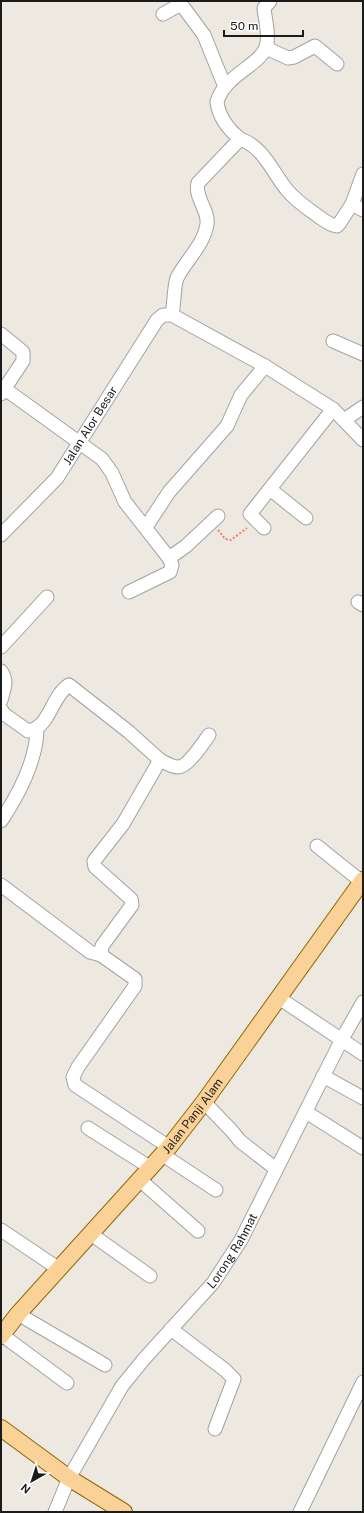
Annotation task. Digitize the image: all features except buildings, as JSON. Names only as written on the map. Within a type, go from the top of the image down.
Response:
[{"type":"main road","name":"Jalan Panji Alam","points":[[1,1335],[18,1314],[166,1151],[204,1102],[362,881]]},
{"type":"main road","points":[[1,1428],[69,1478],[124,1512]]},
{"type":"street","points":[[264,3],[267,36],[266,48],[254,62],[234,76],[218,97],[218,106],[224,122],[231,132],[240,139],[250,142],[262,153],[287,190],[299,202],[328,224],[336,226],[358,207],[363,174]]},
{"type":"street","points":[[162,14],[179,4],[182,6],[204,35],[225,87]]},
{"type":"street","points":[[266,48],[288,58],[315,46],[337,64]]},
{"type":"street","points":[[240,139],[198,183],[198,192],[208,220],[202,240],[177,280],[172,315],[265,366],[333,409],[363,440]]},
{"type":"street","name":"Jalan Alor Besar","points":[[1,535],[57,478],[80,443],[122,372],[157,320],[163,315],[172,315]]},
{"type":"street","points":[[1,334],[23,352],[24,356],[3,391],[102,459],[112,473],[125,502],[169,558],[172,565],[170,572],[129,592]]},
{"type":"street","points":[[333,341],[363,354]]},
{"type":"street","points":[[146,527],[169,492],[227,426],[241,395],[265,366]]},
{"type":"street","points":[[344,420],[363,407]]},
{"type":"street","points":[[260,524],[250,514],[333,409]]},
{"type":"street","points":[[270,489],[306,518]]},
{"type":"street","points":[[169,558],[186,546],[215,519]]},
{"type":"street","points":[[1,647],[47,597]]},
{"type":"street","points":[[1,671],[6,684],[1,700]]},
{"type":"street","points":[[1,709],[4,714],[28,731],[36,730],[44,722],[62,689],[69,684],[160,760],[176,767],[181,767],[193,756],[209,735]]},
{"type":"street","points":[[1,821],[12,805],[34,753],[36,730]]},
{"type":"street","points":[[101,955],[102,946],[132,905],[132,898],[95,867],[94,861],[123,824],[160,760]]},
{"type":"street","points":[[317,846],[362,881]]},
{"type":"street","points":[[1,885],[90,952],[101,955],[135,980],[136,986],[78,1066],[73,1077],[75,1085],[166,1151],[216,1190]]},
{"type":"street","points":[[279,998],[363,1054]]},
{"type":"street","name":"Lorong Rahmat","points":[[56,1512],[69,1478],[122,1386],[144,1358],[200,1299],[226,1264],[241,1240],[323,1076],[363,1002]]},
{"type":"street","points":[[323,1076],[363,1098]]},
{"type":"street","points":[[204,1102],[240,1141],[276,1169]]},
{"type":"street","points":[[306,1112],[363,1148]]},
{"type":"street","points":[[88,1128],[151,1168]]},
{"type":"street","points":[[140,1180],[198,1231]]},
{"type":"street","points":[[1,1230],[59,1269]]},
{"type":"street","points":[[91,1234],[150,1276]]},
{"type":"street","points":[[18,1314],[104,1365]]},
{"type":"street","points":[[172,1329],[231,1374],[234,1379],[215,1429]]},
{"type":"street","points":[[1,1335],[67,1383]]},
{"type":"street","points":[[300,1512],[363,1382]]},
{"type":"path","points":[[215,519],[225,539],[231,540],[260,524]]}]
